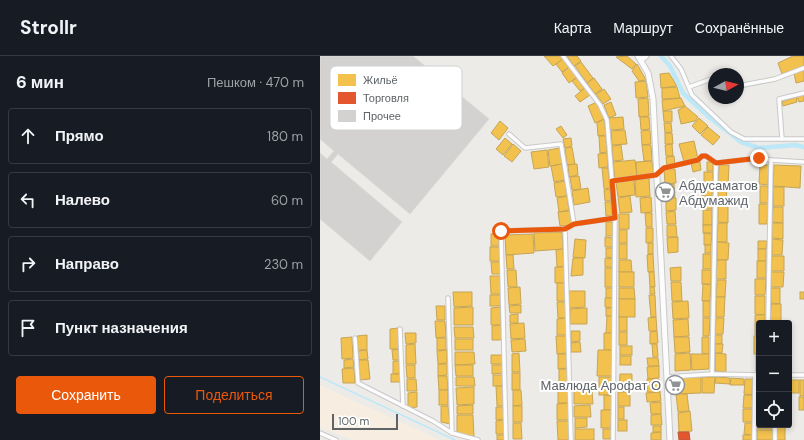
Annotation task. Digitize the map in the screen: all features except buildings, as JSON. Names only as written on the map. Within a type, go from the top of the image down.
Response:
[{"type":"main road","points":[[646,56],[640,58],[652,84],[655,118],[656,175],[670,440]]},
{"type":"street","points":[[563,56],[600,105],[607,120],[615,218],[612,440]]},
{"type":"street","points":[[671,56],[681,69],[692,95],[731,132],[744,139],[804,139]]},
{"type":"street","points":[[744,85],[775,79],[804,68]]},
{"type":"street","points":[[689,87],[708,80]]},
{"type":"street","points":[[782,139],[779,99],[804,92]]},
{"type":"street","points":[[509,134],[525,148],[561,144],[574,224]]},
{"type":"street","points":[[612,181],[656,175],[664,168],[698,160],[702,156],[706,156],[716,163],[759,158],[804,162]]},
{"type":"street","points":[[768,320],[771,160]]},
{"type":"street","points":[[712,374],[716,163]]},
{"type":"street","points":[[506,440],[501,231],[565,229],[574,224],[615,218]]},
{"type":"street","points":[[565,229],[570,440]]},
{"type":"street","points":[[448,298],[452,433]]},
{"type":"street","points":[[400,329],[403,406]]},
{"type":"street","points":[[355,338],[358,383],[433,421],[452,433],[478,440]]},
{"type":"street","points":[[667,377],[712,374],[756,375]]},
{"type":"street","points":[[792,375],[804,375]]},
{"type":"street","points":[[754,440],[756,392]]},
{"type":"street","points":[[775,428],[775,440]]},
{"type":"street","points":[[320,433],[336,440]]},
{"type":"shaded area","points":[[320,385],[440,440],[352,440],[320,427]]},
{"type":"waterway","points":[[661,56],[670,66],[683,93],[709,117],[741,142],[759,148],[795,145],[804,147]]},
{"type":"waterway","points":[[320,377],[455,440]]},
{"type":"place","name":"Абдусаматов Абдумажид","points":[[665,192]]},
{"type":"place","name":"Мавлюда Арофат О","points":[[675,385]]},
{"type":"route","points":[[501,231],[565,229],[574,224],[615,218],[612,181],[656,175],[664,168],[698,160],[702,156],[706,156],[716,163],[759,158]]}]
